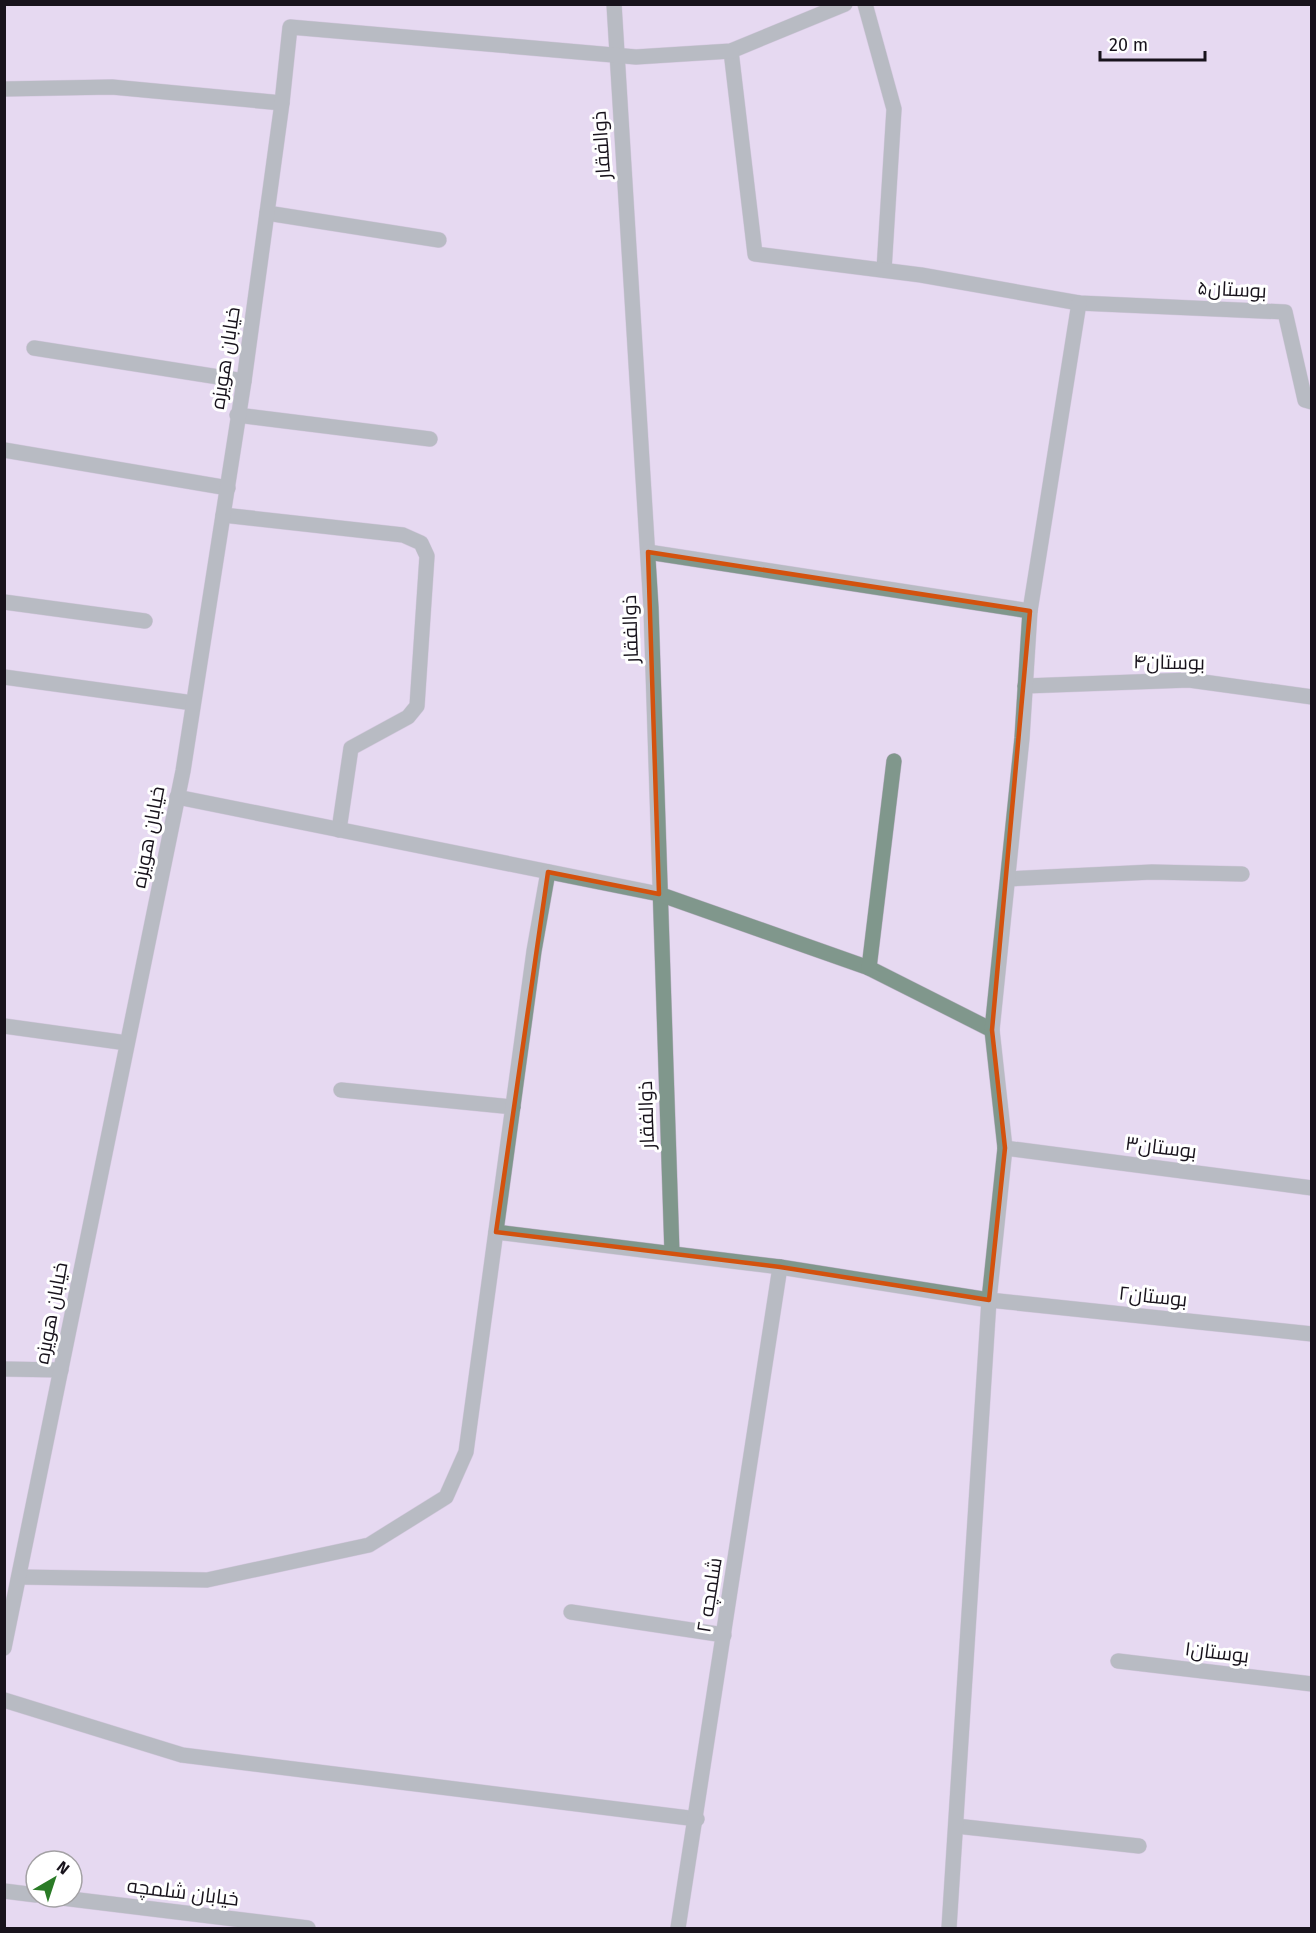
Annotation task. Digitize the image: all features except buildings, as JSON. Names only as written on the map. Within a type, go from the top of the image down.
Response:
[{"type":"street","name":"ذوالفقار","points":[[614,4],[651,608],[672,1253]]},
{"type":"street","points":[[616,55],[636,57],[731,51],[845,4]]},
{"type":"street","points":[[865,4],[894,109],[884,270]]},
{"type":"street","name":"خیابان هویزه","points":[[4,1648],[177,796],[228,488],[282,103],[290,27],[616,55]]},
{"type":"street","points":[[731,51],[755,254],[884,270],[1079,303],[1030,611],[1022,738],[992,1030],[1005,1148],[990,1300],[949,1929]]},
{"type":"street","points":[[4,89],[112,87],[282,103]]},
{"type":"street","points":[[267,213],[439,240]]},
{"type":"street","name":"بوستان۵","points":[[1079,303],[1285,312],[1305,400],[1311,402]]},
{"type":"street","points":[[34,348],[243,381]]},
{"type":"street","points":[[237,415],[430,439]]},
{"type":"street","points":[[4,450],[228,488]]},
{"type":"street","points":[[224,515],[403,535],[421,543],[427,556],[417,706],[408,717],[351,748],[339,830]]},
{"type":"street","points":[[648,552],[1030,611]]},
{"type":"street","points":[[4,602],[144,621]]},
{"type":"street","points":[[4,677],[193,703]]},
{"type":"street","name":"بوستان۴","points":[[1025,686],[1189,680],[1311,697]]},
{"type":"street","points":[[869,968],[894,761]]},
{"type":"street","points":[[177,796],[659,894],[869,968],[992,1030]]},
{"type":"street","points":[[1008,879],[1152,872],[1242,874]]},
{"type":"street","points":[[19,1577],[207,1580],[369,1545],[446,1497],[466,1452],[534,951],[548,873]]},
{"type":"street","points":[[4,1026],[127,1043]]},
{"type":"street","points":[[341,1090],[513,1107]]},
{"type":"street","name":"بوستان۳","points":[[1005,1148],[1311,1188]]},
{"type":"street","name":"بوستان۲","points":[[496,1232],[780,1267],[990,1300],[1311,1334]]},
{"type":"street","name":"شلمچه ۲","points":[[678,1929],[697,1819],[780,1267]]},
{"type":"street","points":[[4,1369],[61,1370]]},
{"type":"street","points":[[571,1612],[724,1635]]},
{"type":"street","name":"بوستان۱","points":[[1118,1661],[1311,1684]]},
{"type":"street","points":[[4,1700],[182,1755],[697,1819]]},
{"type":"street","points":[[956,1826],[1139,1846]]},
{"type":"street","points":[[4,1891],[24,1894]]},
{"type":"street","name":"خیابان شلمچه","points":[[84,1902],[200,1922],[308,1929]]},
{"type":"highlighted area","points":[[648,552],[1030,611],[992,1030],[1005,1148],[989,1300],[780,1267],[496,1232],[548,872],[659,894]]}]
